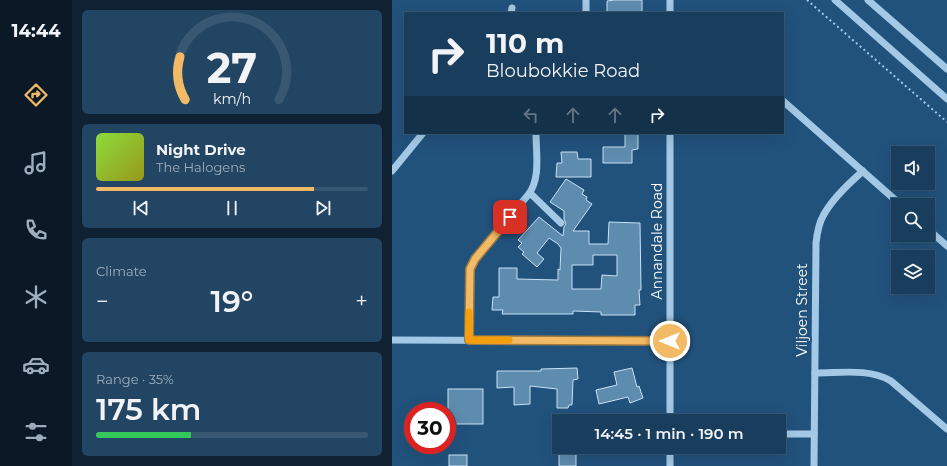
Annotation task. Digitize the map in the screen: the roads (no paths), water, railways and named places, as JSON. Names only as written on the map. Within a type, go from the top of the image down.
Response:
[{"type":"street","points":[[586,0],[586,12]]},
{"type":"street","points":[[670,0],[670,12]]},
{"type":"street","points":[[835,0],[947,99]]},
{"type":"street","points":[[868,0],[947,68]]},
{"type":"street","points":[[784,102],[893,198]]},
{"type":"street","points":[[392,171],[422,134]]},
{"type":"street","points":[[469,340],[469,273],[472,264],[530,192],[535,182],[536,134]]},
{"type":"street","name":"Annandale Road","points":[[670,134],[670,414]]},
{"type":"street","name":"Viljoen Street","points":[[814,466],[816,244],[818,228],[823,216],[832,202],[863,171]]},
{"type":"street","points":[[530,192],[561,224]]},
{"type":"street","points":[[935,235],[947,246]]},
{"type":"street","points":[[392,340],[670,341]]},
{"type":"street","points":[[815,373],[863,372],[882,376],[903,391],[947,429]]},
{"type":"street","points":[[786,434],[814,434]]},
{"type":"street","points":[[670,454],[670,466]]}]
